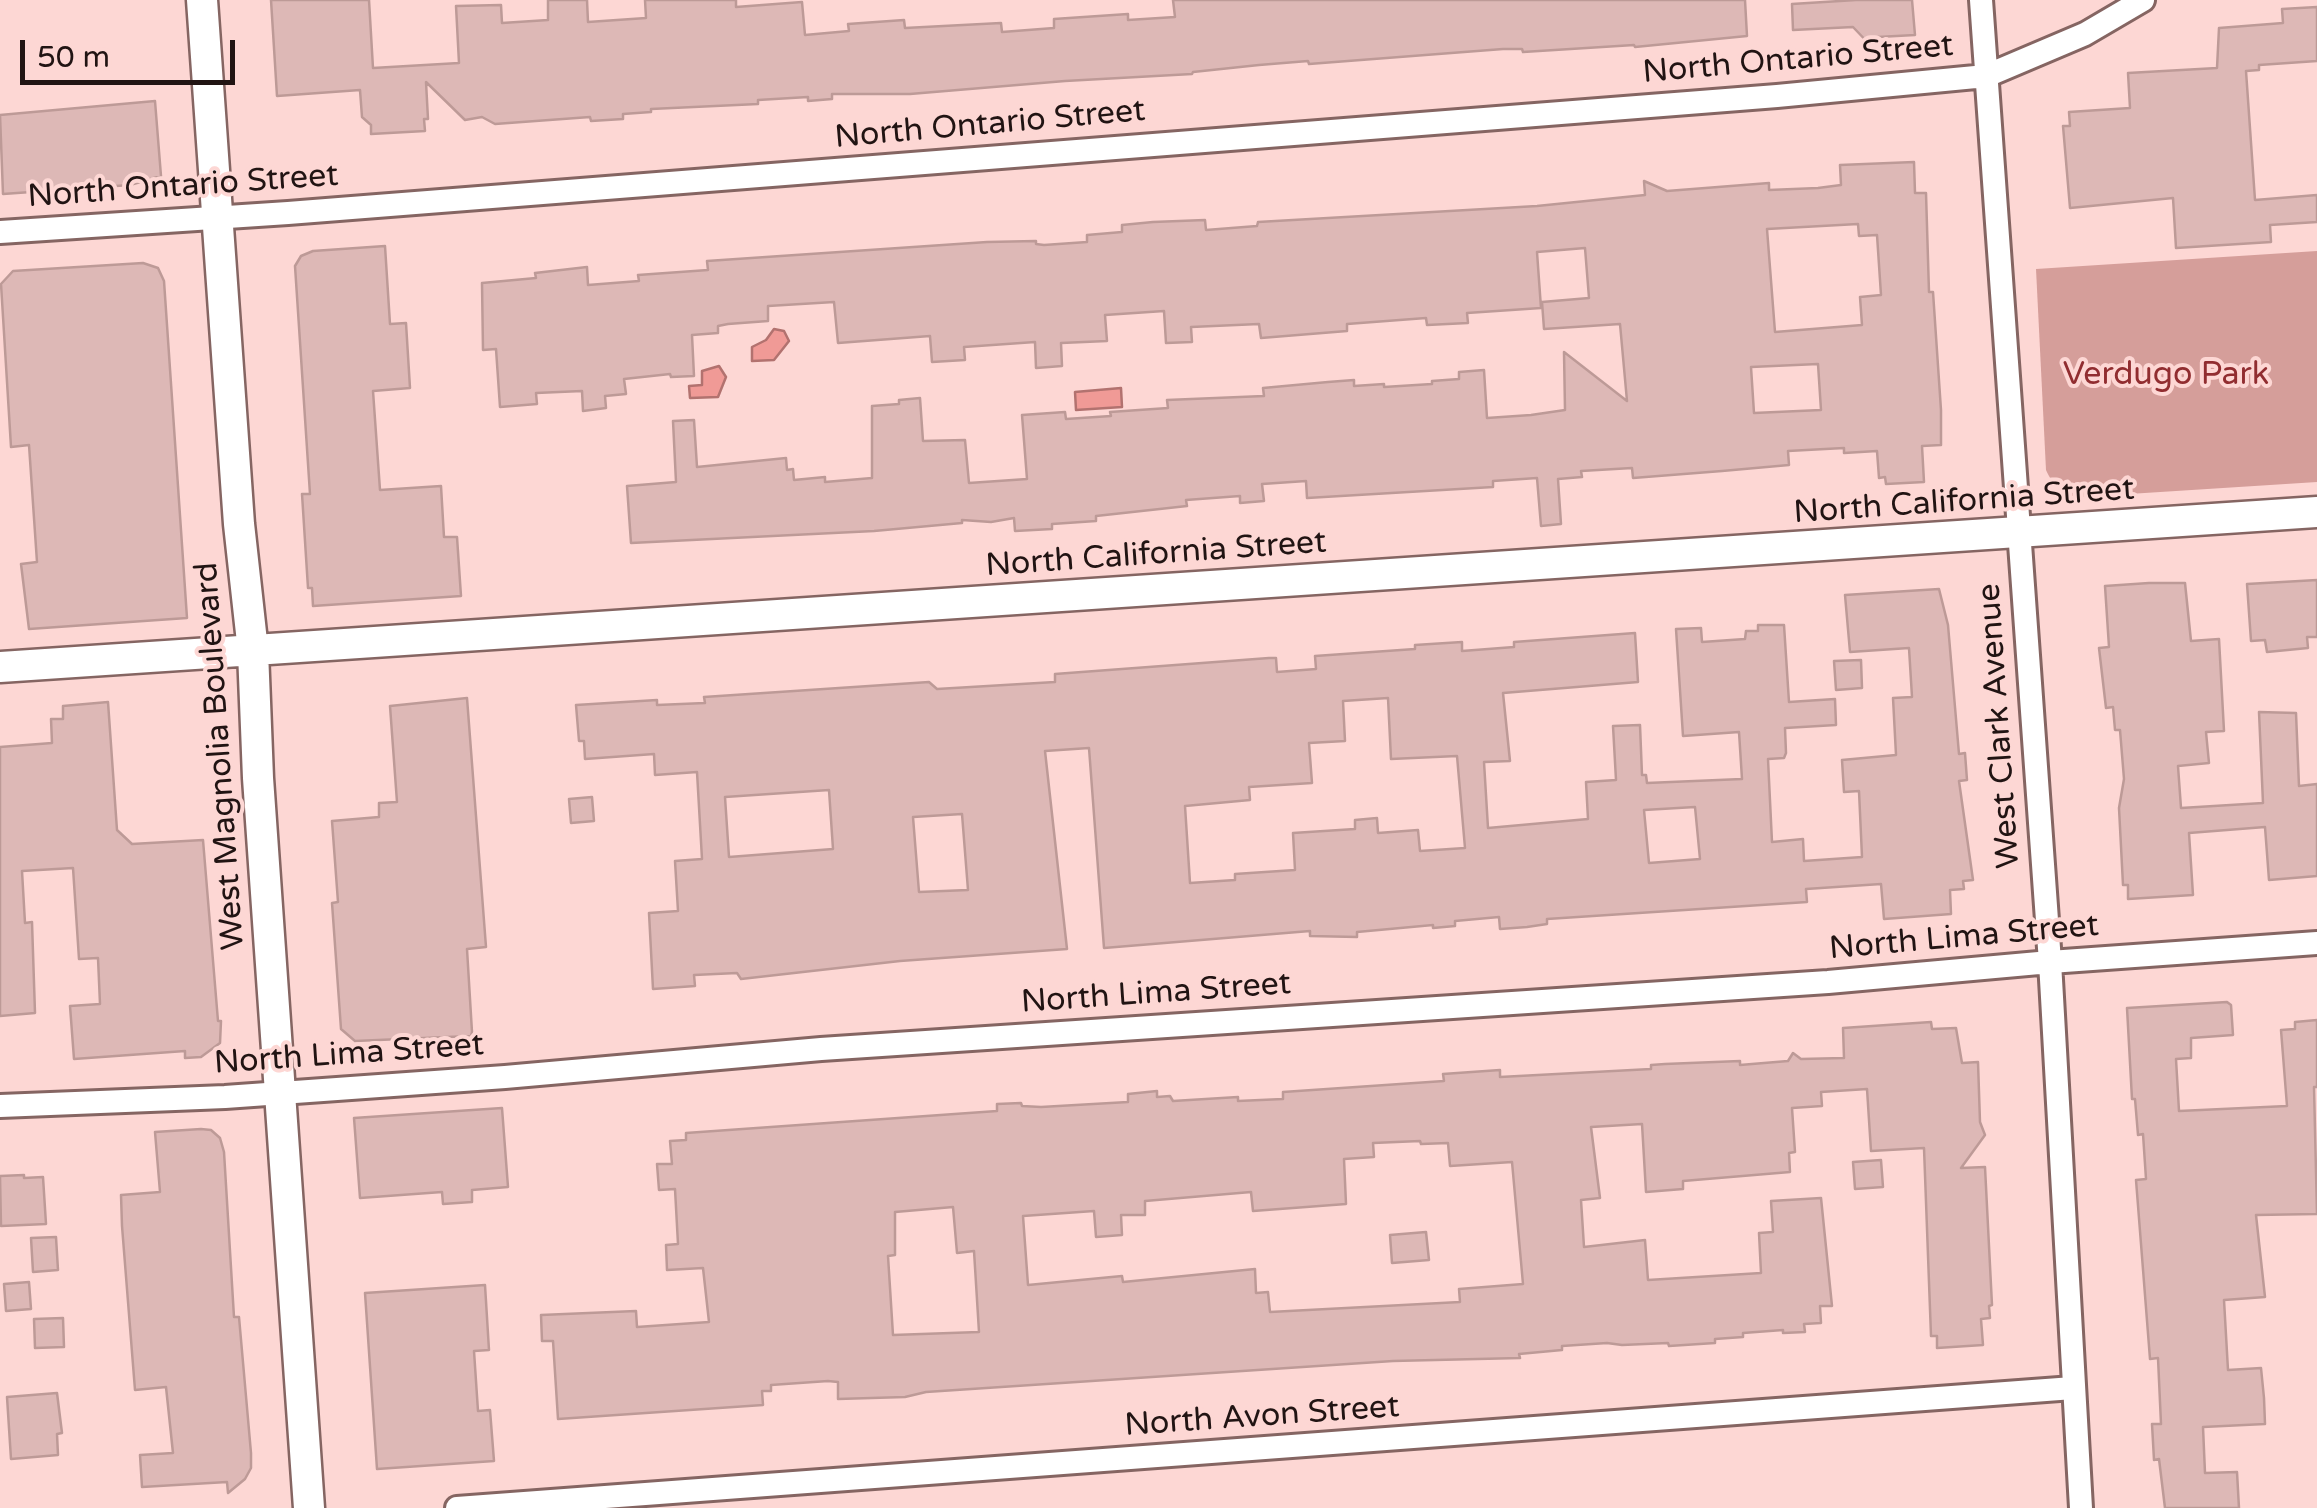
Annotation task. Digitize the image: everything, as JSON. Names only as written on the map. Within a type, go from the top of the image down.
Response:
[{"type":"street","name":"West Magnolia Boulevard","points":[[202,0],[239,524],[253,651],[258,778],[310,1508]]},
{"type":"street","name":"West Clark Avenue","points":[[1981,0],[2050,962],[2081,1508]]},
{"type":"street","name":"North Ontario Street","points":[[0,232],[1777,96],[1986,76],[2086,34],[2143,0]]},
{"type":"street","name":"North California Street","points":[[0,667],[2317,512]]},
{"type":"street","name":"North Lima Street","points":[[0,1106],[505,1077],[821,1049],[1828,982],[2317,943]]},
{"type":"street","name":"North Avon Street","points":[[457,1508],[2073,1388]]},
{"type":"green space","name":"Verdugo Park","points":[[2317,251],[2317,482],[2082,497],[2056,486],[2046,470],[2036,269]]},
{"type":"shaded area","points":[[774,329],[784,331],[789,341],[774,360],[752,361],[752,347],[766,340]]},
{"type":"shaded area","points":[[719,366],[726,377],[718,397],[690,398],[689,386],[702,385],[702,371]]},
{"type":"shaded area","points":[[1121,388],[1122,407],[1076,410],[1075,392]]},
{"type":"building","points":[[271,0],[369,0],[373,68],[459,63],[456,6],[501,5],[502,23],[548,20],[548,0],[587,0],[588,22],[646,18],[645,0],[736,0],[736,7],[802,2],[805,35],[849,31],[848,24],[904,20],[905,28],[1001,23],[1002,32],[1054,28],[1054,19],[1128,14],[1128,20],[1175,17],[1173,0],[1745,0],[1747,36],[1635,47],[1523,52],[1503,49],[1309,64],[1308,61],[1192,74],[910,94],[832,94],[832,99],[808,101],[808,97],[758,100],[758,104],[651,109],[623,114],[623,119],[591,121],[590,117],[495,124],[482,117],[465,120],[426,82],[425,131],[371,134],[371,125],[362,117],[360,90],[277,96]]},
{"type":"building","points":[[1912,0],[1915,35],[1878,37],[1872,47],[1853,27],[1793,30],[1792,4]]},
{"type":"building","points":[[2317,7],[2317,61],[2259,65],[2259,70],[2246,71],[2255,200],[2317,195],[2317,222],[2270,225],[2271,242],[2176,248],[2173,198],[2070,208],[2063,126],[2070,126],[2069,112],[2130,108],[2128,73],[2217,68],[2219,28],[2283,23],[2282,9]]},
{"type":"building","points":[[155,101],[161,176],[130,185],[3,194],[0,115]]},
{"type":"building","points":[[1914,162],[1915,193],[1926,193],[1941,445],[1922,446],[1924,482],[1886,484],[1885,477],[1879,478],[1877,451],[1844,453],[1844,448],[1788,451],[1789,465],[1722,471],[1633,478],[1632,468],[1581,471],[1582,477],[1558,479],[1561,524],[1541,526],[1537,478],[1493,481],[1493,487],[1307,498],[1306,481],[1262,484],[1264,501],[1240,503],[1240,496],[1186,500],[1187,506],[1096,516],[1096,521],[1052,524],[1052,529],[1015,531],[1014,518],[874,531],[631,543],[627,486],[676,482],[673,421],[694,420],[697,467],[786,458],[787,470],[793,469],[794,480],[872,478],[872,406],[920,398],[923,441],[965,440],[969,483],[1027,479],[1022,415],[1065,412],[1066,419],[1111,416],[1110,412],[1168,408],[1167,400],[1264,396],[1263,388],[1354,380],[1354,386],[1432,384],[1459,379],[1459,372],[1484,370],[1487,418],[1531,415],[1565,410],[1564,352],[1627,401],[1620,324],[1544,329],[1542,302],[1589,298],[1585,248],[1537,252],[1541,308],[1467,313],[1468,323],[1427,325],[1426,318],[1347,324],[1347,331],[1261,338],[1259,324],[1191,327],[1192,342],[1166,343],[1164,311],[1105,315],[1107,341],[1061,343],[1062,366],[1036,368],[1035,342],[964,347],[965,360],[932,362],[930,336],[838,343],[834,302],[768,306],[768,321],[728,324],[718,326],[718,333],[692,335],[694,376],[670,374],[624,379],[626,394],[605,396],[606,408],[583,411],[582,391],[536,393],[537,404],[500,407],[496,349],[483,350],[482,283],[536,278],[535,273],[587,267],[588,285],[639,281],[638,275],[708,270],[707,261],[987,242],[1087,242],[1087,235],[1122,232],[1122,225],[1153,222],[1205,220],[1206,230],[1257,226],[1258,222],[1537,206],[1645,195],[1644,181],[1667,191],[1769,183],[1769,190],[1818,188],[1841,185],[1840,165]],"holes":[[[1858,224],[1859,236],[1877,235],[1881,295],[1860,297],[1862,325],[1775,332],[1767,229]],[[1818,364],[1821,410],[1754,413],[1751,367]]]},
{"type":"building","points":[[385,246],[390,324],[406,323],[410,388],[373,391],[380,490],[441,486],[444,537],[457,537],[461,596],[313,606],[312,588],[308,588],[302,494],[310,494],[295,266],[301,256],[313,251]]},
{"type":"building","points":[[143,263],[158,268],[164,281],[187,618],[29,629],[21,564],[37,562],[29,445],[11,447],[1,284],[13,271]]},
{"type":"building","points":[[2317,580],[2317,637],[2307,637],[2308,648],[2267,652],[2265,640],[2251,641],[2247,584]]},
{"type":"building","points":[[2185,583],[2191,641],[2219,639],[2224,731],[2206,732],[2209,763],[2178,766],[2181,808],[2263,803],[2259,712],[2296,713],[2299,786],[2317,784],[2317,876],[2269,880],[2265,827],[2189,833],[2193,895],[2128,899],[2128,885],[2123,885],[2119,808],[2124,779],[2120,730],[2115,730],[2113,707],[2106,708],[2099,648],[2109,647],[2105,586]]},
{"type":"building","points":[[1939,589],[1948,625],[1959,754],[1965,753],[1967,780],[1959,781],[1973,880],[1963,881],[1964,889],[1950,890],[1951,914],[1884,919],[1881,884],[1806,889],[1807,902],[1547,919],[1547,924],[1527,927],[1500,929],[1499,917],[1455,921],[1455,926],[1357,932],[1357,937],[1310,936],[1310,931],[1104,948],[1089,748],[1045,751],[1067,949],[900,961],[741,979],[737,973],[694,975],[695,986],[653,989],[649,913],[678,911],[675,861],[702,859],[697,772],[655,775],[654,754],[585,759],[584,741],[579,741],[576,705],[657,700],[657,705],[705,703],[704,697],[929,682],[937,689],[1055,682],[1055,674],[1269,658],[1276,658],[1277,672],[1316,669],[1315,656],[1415,649],[1415,645],[1462,642],[1462,651],[1514,647],[1514,642],[1635,633],[1638,682],[1503,693],[1510,761],[1484,762],[1488,828],[1588,819],[1586,782],[1616,780],[1613,726],[1640,725],[1642,775],[1646,775],[1647,783],[1742,779],[1739,732],[1683,736],[1676,629],[1701,628],[1702,642],[1745,639],[1746,631],[1758,631],[1758,625],[1784,625],[1789,702],[1835,699],[1836,725],[1785,728],[1784,758],[1768,759],[1772,842],[1803,839],[1804,861],[1862,857],[1859,791],[1844,792],[1842,760],[1896,755],[1893,698],[1912,697],[1909,648],[1850,652],[1845,595]],"holes":[[[1388,698],[1391,759],[1457,756],[1465,848],[1420,851],[1418,830],[1378,833],[1377,818],[1355,820],[1355,829],[1293,833],[1295,870],[1235,874],[1235,880],[1190,883],[1185,806],[1250,800],[1249,787],[1312,783],[1309,743],[1345,741],[1343,701]],[[829,790],[833,849],[729,857],[725,797]],[[1695,807],[1700,859],[1649,863],[1644,810]],[[962,814],[968,890],[919,892],[913,817]]]},
{"type":"building","points":[[1861,660],[1862,688],[1836,690],[1834,661]]},
{"type":"building","points":[[467,698],[486,947],[467,949],[471,1036],[355,1041],[341,1029],[332,903],[338,902],[332,821],[379,817],[379,803],[397,802],[390,706]]},
{"type":"building","points":[[108,702],[117,830],[132,844],[203,840],[221,1021],[220,1043],[201,1057],[185,1058],[185,1051],[74,1059],[70,1006],[100,1004],[98,958],[79,959],[73,868],[22,871],[25,923],[32,922],[35,1013],[0,1016],[0,747],[52,743],[51,719],[63,719],[63,706]]},
{"type":"building","points":[[592,797],[594,821],[571,823],[569,799]]},
{"type":"building","points":[[2227,1002],[2231,1005],[2233,1035],[2191,1038],[2191,1058],[2176,1059],[2179,1111],[2287,1106],[2281,1030],[2295,1029],[2295,1022],[2317,1020],[2317,1214],[2256,1215],[2265,1297],[2224,1300],[2228,1370],[2261,1368],[2264,1398],[2265,1424],[2203,1427],[2205,1473],[2237,1472],[2239,1508],[2165,1508],[2159,1459],[2154,1460],[2152,1424],[2161,1424],[2158,1358],[2150,1359],[2136,1180],[2146,1179],[2143,1134],[2138,1135],[2132,1099],[2127,1008]]},
{"type":"building","points":[[1931,1022],[1932,1029],[1956,1028],[1962,1063],[1978,1062],[1980,1122],[1985,1135],[1961,1168],[1985,1167],[1992,1305],[1990,1318],[1981,1319],[1983,1345],[1937,1348],[1937,1336],[1931,1336],[1924,1148],[1871,1151],[1867,1089],[1821,1092],[1822,1106],[1792,1108],[1795,1152],[1789,1153],[1790,1172],[1683,1181],[1683,1189],[1646,1192],[1642,1124],[1591,1127],[1600,1198],[1581,1200],[1584,1247],[1645,1240],[1648,1280],[1761,1273],[1759,1233],[1773,1232],[1771,1201],[1821,1198],[1832,1306],[1820,1306],[1821,1323],[1804,1324],[1805,1332],[1743,1333],[1743,1337],[1715,1339],[1715,1343],[1669,1346],[1562,1346],[1562,1350],[1519,1354],[1520,1358],[1393,1361],[926,1392],[905,1397],[838,1399],[838,1382],[828,1381],[771,1385],[771,1391],[762,1391],[763,1405],[558,1419],[553,1341],[542,1341],[541,1315],[636,1311],[637,1327],[709,1322],[703,1268],[667,1270],[666,1245],[678,1244],[675,1189],[659,1190],[657,1164],[672,1164],[670,1141],[686,1140],[686,1133],[997,1111],[997,1104],[1041,1107],[1128,1102],[1128,1094],[1157,1091],[1157,1097],[1170,1096],[1173,1101],[1283,1099],[1283,1092],[1444,1081],[1443,1074],[1500,1070],[1500,1077],[1651,1069],[1651,1065],[1665,1064],[1740,1061],[1740,1065],[1788,1061],[1793,1053],[1801,1059],[1844,1058],[1843,1028]],"holes":[[[1373,1143],[1448,1143],[1450,1166],[1512,1162],[1523,1284],[1459,1289],[1460,1302],[1270,1312],[1268,1292],[1256,1293],[1255,1269],[1123,1282],[1122,1276],[1028,1285],[1023,1216],[1094,1211],[1096,1237],[1122,1235],[1121,1215],[1145,1215],[1145,1201],[1251,1192],[1253,1211],[1346,1204],[1344,1159],[1374,1157]],[[953,1207],[957,1253],[974,1251],[979,1332],[893,1335],[888,1256],[895,1255],[895,1212]]]},
{"type":"building","points":[[502,1108],[508,1187],[472,1190],[472,1202],[443,1204],[442,1192],[360,1198],[354,1118]]},
{"type":"building","points":[[211,1130],[220,1138],[224,1152],[234,1317],[239,1317],[251,1453],[251,1468],[245,1479],[228,1493],[227,1482],[142,1487],[140,1455],[173,1453],[166,1387],[135,1390],[122,1226],[121,1195],[160,1192],[155,1132]]},
{"type":"building","points":[[1881,1160],[1883,1187],[1855,1189],[1853,1162]]},
{"type":"building","points":[[0,1176],[43,1177],[46,1224],[1,1226]]},
{"type":"building","points":[[1426,1232],[1429,1260],[1392,1263],[1390,1235]]},
{"type":"building","points":[[56,1237],[58,1270],[33,1272],[31,1238]]},
{"type":"building","points":[[29,1282],[31,1309],[6,1311],[4,1284]]},
{"type":"building","points":[[485,1285],[489,1350],[474,1351],[478,1411],[490,1410],[494,1461],[377,1469],[365,1293]]},
{"type":"building","points":[[63,1318],[64,1347],[35,1348],[34,1319]]},
{"type":"building","points":[[57,1393],[62,1433],[57,1434],[58,1455],[11,1459],[7,1397]]}]
